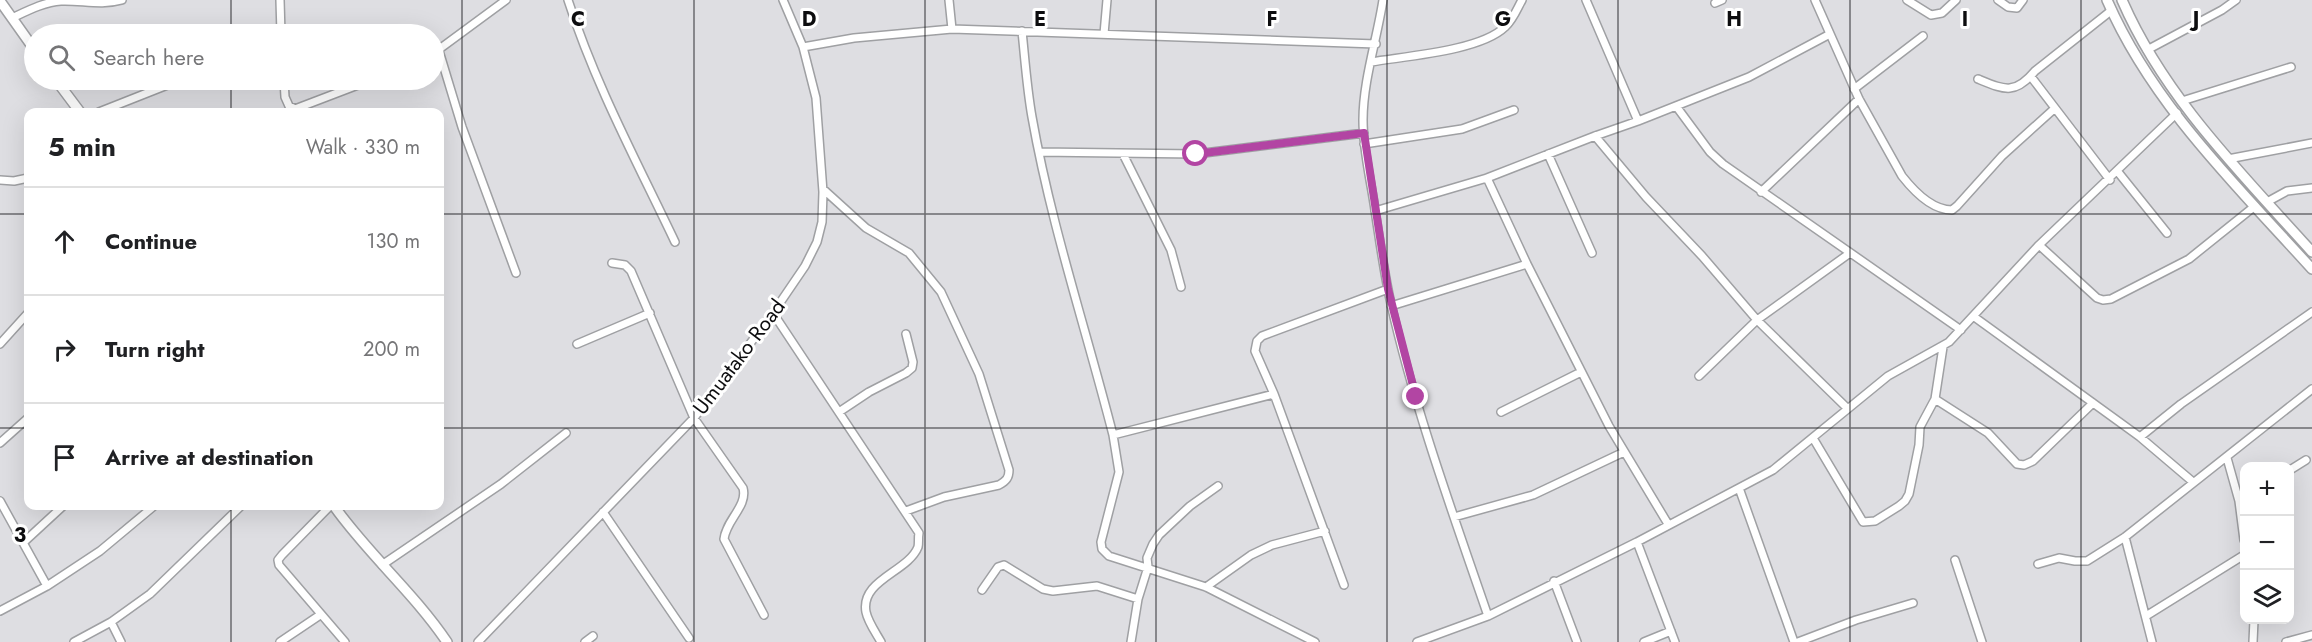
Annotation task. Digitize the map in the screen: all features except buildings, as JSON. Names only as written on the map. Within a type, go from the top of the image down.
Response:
[{"type":"main road","points":[[2107,0],[2148,77],[2216,163],[2312,269]]},
{"type":"main road","points":[[2122,0],[2147,50],[2182,101],[2228,159],[2312,252]]},
{"type":"main road","points":[[0,1],[24,35]]},
{"type":"main road","points":[[64,90],[77,108]]},
{"type":"main road","points":[[335,510],[432,620],[445,642]]},
{"type":"street","points":[[12,18],[50,2],[103,3],[122,0]]},
{"type":"street","points":[[280,0],[281,24]]},
{"type":"street","points":[[444,46],[506,0]]},
{"type":"street","points":[[568,0],[581,40],[675,242]]},
{"type":"street","name":"Umuatako Road","points":[[478,642],[694,418],[773,313],[805,266],[817,242],[822,222],[823,189],[816,99],[804,47],[783,0]]},
{"type":"street","points":[[949,0],[952,29]]},
{"type":"street","points":[[1104,34],[1107,0]]},
{"type":"street","points":[[1383,0],[1376,44],[1364,94],[1364,144],[1388,289],[1416,397],[1488,616]]},
{"type":"street","points":[[1371,62],[1458,48],[1492,36],[1505,28],[1522,0]]},
{"type":"street","points":[[1586,0],[1638,121]]},
{"type":"street","points":[[1815,0],[1854,89],[1902,176],[1910,186],[1939,208],[1952,210],[1958,206],[2001,156],[2054,109]]},
{"type":"street","points":[[1907,0],[1931,15],[1942,13],[1956,0]]},
{"type":"street","points":[[1998,0],[2013,9],[2024,0]]},
{"type":"street","points":[[2147,50],[2222,10],[2236,0]]},
{"type":"street","points":[[1977,80],[2008,89],[2032,78],[2035,71],[2112,10]]},
{"type":"street","points":[[804,47],[865,37],[952,29],[1376,44]]},
{"type":"street","points":[[1022,31],[1028,93],[1039,152],[1065,260],[1113,435],[1119,472],[1101,542],[1102,549],[1109,556],[1206,587],[1315,642]]},
{"type":"street","points":[[1375,211],[1487,178],[1595,135],[1638,121],[1757,74],[1830,34]]},
{"type":"street","points":[[1854,89],[1923,36]]},
{"type":"street","points":[[2182,101],[2291,67]]},
{"type":"street","points":[[444,75],[516,273]]},
{"type":"street","points":[[2032,78],[2110,180]]},
{"type":"street","points":[[109,108],[155,90]]},
{"type":"street","points":[[285,90],[289,106],[293,108]]},
{"type":"street","points":[[299,108],[346,90]]},
{"type":"street","points":[[1761,192],[1859,99]]},
{"type":"street","points":[[1676,106],[1710,152],[1761,192],[1961,330]]},
{"type":"street","points":[[1364,144],[1462,129],[1514,110]]},
{"type":"street","points":[[1418,642],[1488,616],[1554,581],[1637,542],[1773,470],[1888,376],[1943,347],[2039,245],[2110,180],[2177,113]]},
{"type":"street","points":[[1039,152],[1196,154],[1364,133]]},
{"type":"street","points":[[1595,135],[1646,197],[1702,256],[1757,320],[1847,408]]},
{"type":"street","points":[[2228,159],[2312,143]]},
{"type":"street","points":[[1123,154],[1171,250],[1181,287]]},
{"type":"street","points":[[1548,154],[1592,253]]},
{"type":"street","points":[[2118,172],[2167,233]]},
{"type":"street","points":[[1487,178],[1581,372],[1624,452],[1668,525]]},
{"type":"street","points":[[0,180],[24,179]]},
{"type":"street","points":[[2267,202],[2287,191],[2312,188]]},
{"type":"street","points":[[823,189],[866,228],[909,253],[941,292],[979,374],[1009,470],[1009,476],[999,485],[944,497],[906,511]]},
{"type":"street","points":[[2039,245],[2097,298],[2111,299],[2189,259],[2255,206]]},
{"type":"street","points":[[1699,376],[1757,320],[1850,253]]},
{"type":"street","points":[[612,263],[625,265],[631,271],[694,418],[743,488],[743,500],[727,525],[724,538],[764,615]]},
{"type":"street","points":[[1391,306],[1527,264]]},
{"type":"street","points":[[1344,585],[1274,394],[1255,351],[1257,341],[1262,336],[1388,289]]},
{"type":"street","points":[[577,344],[650,312]]},
{"type":"street","points":[[2140,437],[2181,404],[2312,312]]},
{"type":"street","points":[[773,313],[919,533],[918,546],[913,556],[873,588],[866,600],[866,612],[878,641]]},
{"type":"street","points":[[1973,316],[2140,437],[2193,482]]},
{"type":"street","points":[[0,344],[24,317]]},
{"type":"street","points":[[839,412],[912,368],[913,362],[906,334]]},
{"type":"street","points":[[1813,438],[1863,522],[1875,521],[1905,501],[1913,482],[1920,428],[1935,399],[1943,347]]},
{"type":"street","points":[[1501,412],[1581,372]]},
{"type":"street","points":[[2038,564],[2059,558],[2087,561],[2125,537],[2312,388]]},
{"type":"street","points":[[1113,435],[1274,394]]},
{"type":"street","points":[[1935,399],[1988,433],[2017,464],[2024,465],[2033,461],[2093,403]]},
{"type":"street","points":[[0,443],[24,422]]},
{"type":"street","points":[[382,565],[501,484],[566,433]]},
{"type":"street","points":[[1454,517],[1533,495],[1624,452]]},
{"type":"street","points":[[2227,458],[2240,494]]},
{"type":"street","points":[[2294,467],[2306,460]]},
{"type":"street","points":[[1131,642],[1138,599],[1148,567],[1146,558],[1159,535],[1190,506],[1218,486]]},
{"type":"street","points":[[1739,489],[1794,642]]},
{"type":"street","points":[[0,501],[47,586]]},
{"type":"street","points":[[24,542],[59,510]]},
{"type":"street","points":[[0,611],[47,586],[100,551],[149,510]]},
{"type":"street","points":[[74,642],[111,622],[150,594],[237,510]]},
{"type":"street","points":[[328,510],[279,560],[279,565],[345,642]]},
{"type":"street","points":[[603,512],[689,638]]},
{"type":"street","points":[[1206,587],[1251,555],[1272,545],[1325,531]]},
{"type":"street","points":[[2125,537],[2152,642]]},
{"type":"street","points":[[1637,542],[1675,642]]},
{"type":"street","points":[[2146,616],[2240,557]]},
{"type":"street","points":[[1955,560],[1982,642]]},
{"type":"street","points":[[982,590],[998,567],[1004,565],[1043,589],[1069,590],[1097,586],[1138,599]]},
{"type":"street","points":[[1554,581],[1577,642]]},
{"type":"street","points":[[1798,642],[1856,620],[1913,603]]},
{"type":"street","points":[[280,642],[320,615]]},
{"type":"street","points":[[111,622],[121,642]]},
{"type":"street","points":[[2253,642],[2254,624]]},
{"type":"street","points":[[1644,642],[1671,631]]},
{"type":"street","points":[[2286,642],[2312,635]]},
{"type":"street","points":[[585,642],[592,636]]},
{"type":"route","points":[[1196,154],[1364,133],[1391,306],[1416,397]]}]
